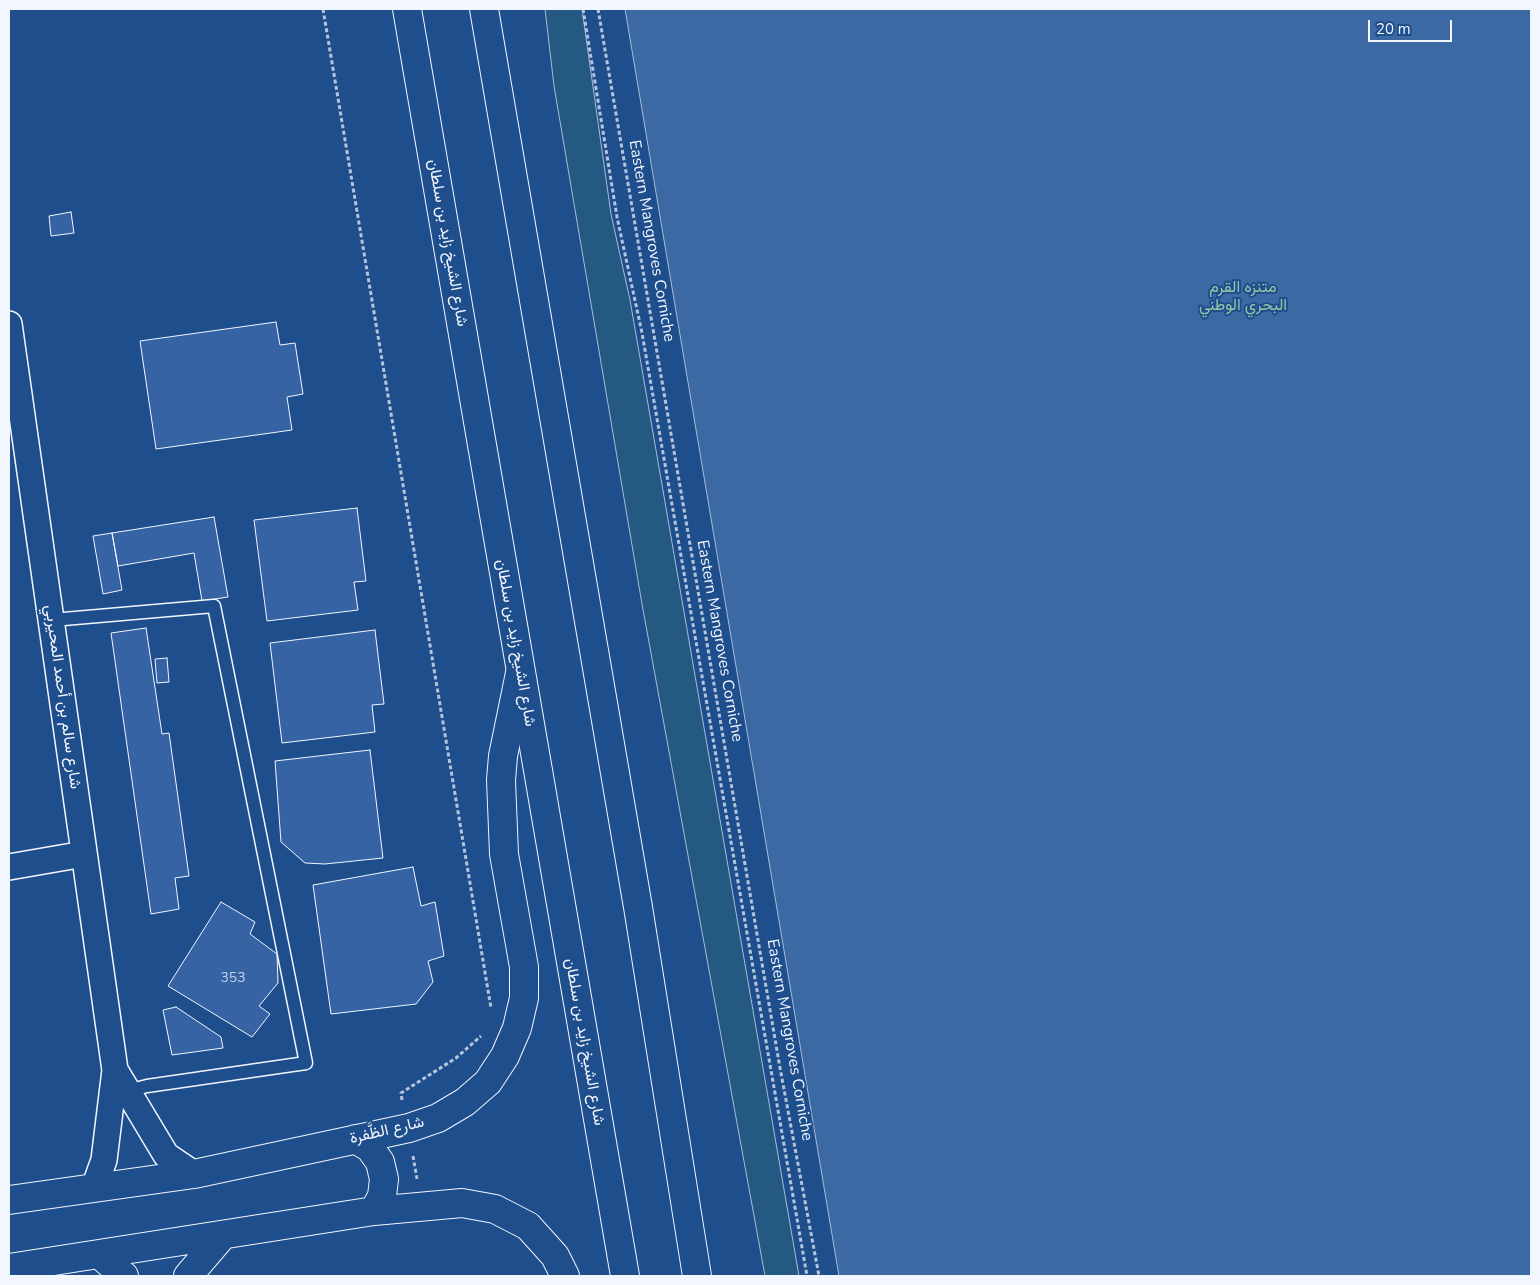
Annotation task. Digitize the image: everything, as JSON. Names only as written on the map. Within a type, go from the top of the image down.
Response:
[{"type":"main road","name":"شارع الشيخ زايد بن سلطان","points":[[407,9],[625,1276]]},
{"type":"main road","points":[[484,9],[638,907],[697,1276]]},
{"type":"main road","name":"شارع الظَّفرة","points":[[9,1200],[194,1174],[409,1128],[438,1118],[465,1102],[488,1082],[505,1056],[517,1028],[524,998],[524,967],[504,854],[501,780],[503,756],[520,673]]},
{"type":"main road","points":[[355,1139],[370,1148],[380,1162],[384,1179],[382,1196],[374,1211]]},
{"type":"main road","points":[[9,1268],[374,1211],[462,1203],[487,1206],[511,1215],[528,1226],[543,1240],[555,1256],[565,1276]]},
{"type":"main road","points":[[188,1276],[222,1236]]},
{"type":"main road","points":[[99,1254],[124,1276]]},
{"type":"street","name":"شارع سالم بن أحمد المحيربي","points":[[9,324],[84,854],[121,1081],[104,1160],[94,1188]]},
{"type":"street","points":[[9,867],[84,854]]},
{"type":"street","name":"شارع سالم بن أحمد المحيربي","points":[[121,1081],[166,1155],[194,1174]]},
{"type":"lane","points":[[52,620],[214,606],[306,1063],[152,1085],[121,1081]]},
{"type":"path","points":[[323,9],[491,1006],[490,1014]]},
{"type":"path","points":[[583,9],[617,217],[646,352],[807,1276]]},
{"type":"path","name":"Eastern Mangroves Corniche","points":[[598,9],[779,1058],[819,1276]]},
{"type":"path","points":[[421,1207],[409,1128],[400,1093],[456,1058],[479,1038],[484,1030]]},
{"type":"shaded area","points":[[545,9],[582,9],[611,214],[630,300],[799,1276],[765,1276],[642,604],[554,86]]},
{"type":"shaded area","name":"متنزه القرم البحري الوطني","points":[[625,9],[1531,9],[1531,1276],[839,1276]]},
{"type":"building","points":[[71,212],[74,233],[51,236],[49,216]]},
{"type":"building","points":[[276,322],[280,345],[295,343],[303,394],[287,397],[292,430],[156,449],[140,341]]},
{"type":"building","points":[[357,508],[366,581],[354,582],[358,610],[267,621],[254,520]]},
{"type":"building","points":[[214,517],[228,597],[202,601],[194,553],[118,566],[112,533]]},
{"type":"building","points":[[112,533],[122,590],[103,594],[93,536]]},
{"type":"building","points":[[146,628],[162,734],[169,733],[189,876],[175,878],[179,909],[151,914],[111,633]]},
{"type":"building","points":[[375,630],[384,704],[372,705],[375,732],[282,743],[270,643]]},
{"type":"building","points":[[167,658],[169,682],[157,683],[155,659]]},
{"type":"building","points":[[370,750],[383,858],[325,864],[305,863],[281,842],[275,761]]},
{"type":"building","points":[[413,867],[421,906],[435,902],[444,956],[428,961],[433,982],[416,1004],[331,1014],[313,885]]},
{"type":"building","points":[[221,902],[255,922],[250,934],[277,954],[278,983],[259,1006],[270,1014],[252,1037],[168,986]]},
{"type":"building","points":[[176,1007],[221,1037],[223,1048],[172,1055],[163,1010]]}]
